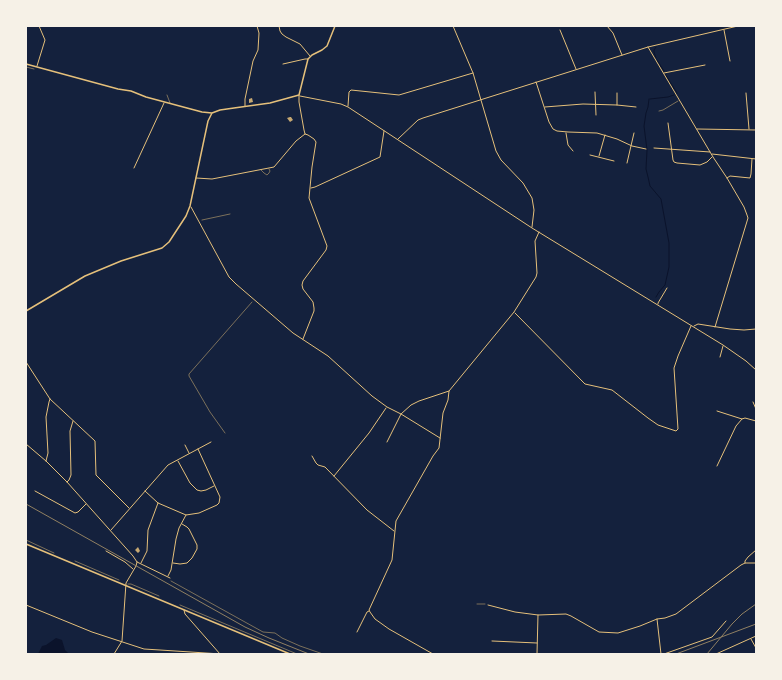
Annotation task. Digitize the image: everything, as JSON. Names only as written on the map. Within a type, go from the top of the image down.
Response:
[{"type":"main road","points":[[26,64],[118,89],[131,91],[171,104],[212,113],[220,110],[270,103],[299,95],[308,59],[327,46],[335,26]]},
{"type":"main road","points":[[26,311],[85,276],[121,261],[162,248],[169,242],[186,216],[190,206],[208,121],[212,113]]},
{"type":"main road","points":[[26,544],[126,584],[290,654]]},
{"type":"street","points":[[37,67],[45,40],[39,26]]},
{"type":"street","points":[[245,106],[245,99],[253,61],[258,50],[259,33],[257,26]]},
{"type":"street","points":[[279,26],[282,34],[300,44],[310,57]]},
{"type":"street","points":[[453,26],[473,73],[496,151],[501,160],[523,183],[532,198],[534,210],[534,224],[532,228]]},
{"type":"street","points":[[607,26],[613,33],[622,55]]},
{"type":"street","points":[[398,140],[418,120],[423,118],[648,47],[738,26]]},
{"type":"street","points":[[560,30],[576,70]]},
{"type":"street","points":[[724,30],[730,61]]},
{"type":"street","points":[[648,47],[744,207],[748,218],[715,327]]},
{"type":"street","points":[[283,64],[308,59]]},
{"type":"street","points":[[663,73],[705,65]]},
{"type":"street","points":[[348,106],[350,90],[399,95],[473,73]]},
{"type":"street","points":[[536,82],[549,122],[553,129],[557,131],[590,132],[605,135],[632,146],[646,149]]},
{"type":"street","points":[[595,92],[596,115]]},
{"type":"street","points":[[617,93],[617,105]]},
{"type":"street","points":[[746,93],[749,130]]},
{"type":"street","points":[[305,134],[299,95],[348,106],[532,228],[723,345],[746,360],[756,370]]},
{"type":"street","points":[[134,168],[164,102]]},
{"type":"street","points":[[545,107],[581,104],[636,107]]},
{"type":"street","points":[[668,123],[674,162],[700,165],[713,157]]},
{"type":"street","points":[[697,129],[756,130]]},
{"type":"street","points":[[310,188],[380,157],[384,131]]},
{"type":"street","points":[[566,132],[568,145],[573,151]]},
{"type":"street","points":[[627,163],[634,133]]},
{"type":"street","points":[[196,178],[212,179],[274,167],[296,141],[305,134]]},
{"type":"street","points":[[303,340],[314,308],[313,302],[303,289],[303,281],[326,250],[327,246],[309,198],[316,142],[308,134],[305,134]]},
{"type":"street","points":[[599,157],[605,135]]},
{"type":"street","points":[[654,148],[756,159]]},
{"type":"street","points":[[590,155],[614,161]]},
{"type":"street","points":[[727,178],[730,176],[750,178],[752,159]]},
{"type":"street","points":[[190,206],[229,277],[236,284],[303,340],[328,356],[372,396],[387,407],[441,439]]},
{"type":"street","points":[[388,442],[401,414],[411,405],[419,401],[449,391],[514,312],[536,277],[535,241],[539,232]]},
{"type":"street","points":[[658,305],[667,288]]},
{"type":"street","points":[[514,312],[585,384],[612,390],[658,425],[676,431],[678,429],[674,368],[692,326],[698,324],[730,329],[756,329]]},
{"type":"street","points":[[720,357],[723,345]]},
{"type":"street","points":[[26,362],[50,399],[95,441],[96,475],[129,508]]},
{"type":"street","points":[[357,632],[367,612],[369,611],[392,560],[396,521],[439,448],[443,413],[448,400],[449,391]]},
{"type":"street","points":[[46,461],[48,453],[46,417],[50,399]]},
{"type":"street","points":[[753,402],[756,409]]},
{"type":"street","points":[[334,476],[369,433],[387,407]]},
{"type":"street","points":[[717,411],[742,419],[745,418],[756,421]]},
{"type":"street","points":[[717,466],[736,426],[742,419]]},
{"type":"street","points":[[67,482],[71,475],[70,431],[73,420]]},
{"type":"street","points":[[110,530],[168,465],[211,442]]},
{"type":"street","points":[[26,444],[67,482],[137,562],[167,578],[170,578]]},
{"type":"street","points":[[185,445],[189,454]]},
{"type":"street","points":[[145,491],[158,503],[186,515],[199,513],[220,503],[220,498],[198,449]]},
{"type":"street","points":[[312,456],[318,465],[325,467],[367,510],[395,532]]},
{"type":"street","points":[[178,460],[190,483],[197,490],[206,490],[214,486]]},
{"type":"street","points":[[35,491],[75,513],[86,504]]},
{"type":"street","points":[[140,563],[144,558],[148,530],[158,503]]},
{"type":"street","points":[[167,578],[171,570],[175,542],[179,528],[186,515]]},
{"type":"street","points":[[172,563],[187,563],[197,549],[197,545],[189,529],[181,524]]},
{"type":"street","points":[[745,563],[748,557],[756,550]]},
{"type":"street","points":[[106,551],[134,569]]},
{"type":"street","points":[[114,654],[122,641],[126,584],[137,562]]},
{"type":"street","points":[[488,605],[515,612],[538,615],[566,614],[593,630],[599,632],[618,633],[676,614],[741,565],[745,563],[756,563]]},
{"type":"street","points":[[26,605],[92,632],[144,649],[221,654]]},
{"type":"street","points":[[184,610],[221,654]]},
{"type":"street","points":[[369,611],[389,629],[433,654]]},
{"type":"street","points":[[536,654],[538,615]]},
{"type":"street","points":[[657,619],[661,654]]},
{"type":"street","points":[[664,654],[712,637],[726,621]]},
{"type":"street","points":[[716,654],[756,636]]},
{"type":"street","points":[[751,638],[756,648]]},
{"type":"street","points":[[492,641],[537,643]]},
{"type":"street","points":[[159,654],[160,650]]},
{"type":"lane","points":[[167,94],[171,104]]},
{"type":"lane","points":[[659,111],[664,110],[680,100]]},
{"type":"lane","points":[[261,170],[267,175],[270,171],[268,168]]},
{"type":"path","points":[[198,221],[230,214]]},
{"type":"path","points":[[225,433],[210,412],[189,374],[254,300]]},
{"type":"path","points":[[26,540],[58,555]]},
{"type":"path","points":[[72,560],[160,597]]},
{"type":"path","points":[[167,578],[183,589],[263,632],[276,633],[282,638],[323,654]]},
{"type":"path","points":[[178,604],[297,654]]},
{"type":"path","points":[[477,604],[488,605]]},
{"type":"water","points":[[56,638],[62,640],[65,650],[69,654],[38,654],[42,646]]},
{"type":"building","points":[[252,98],[253,102],[249,103],[249,99]]},
{"type":"building","points":[[291,117],[293,120],[290,122],[287,118]]},
{"type":"building","points":[[138,547],[140,551],[138,553],[135,550]]},
{"type":"waterway","points":[[656,47],[654,50],[656,58]]},
{"type":"waterway","points":[[657,60],[664,71]]},
{"type":"waterway","points":[[665,74],[677,93]]},
{"type":"waterway","points":[[650,99],[674,95]]},
{"type":"waterway","points":[[649,99],[644,126],[647,150],[646,169],[650,186],[661,199],[669,243],[669,267],[665,285],[656,297]]},
{"type":"railway","points":[[26,504],[245,627],[309,654]]},
{"type":"railway","points":[[707,654],[732,624],[742,614],[756,604]]},
{"type":"railway","points":[[676,654],[756,624]]}]
